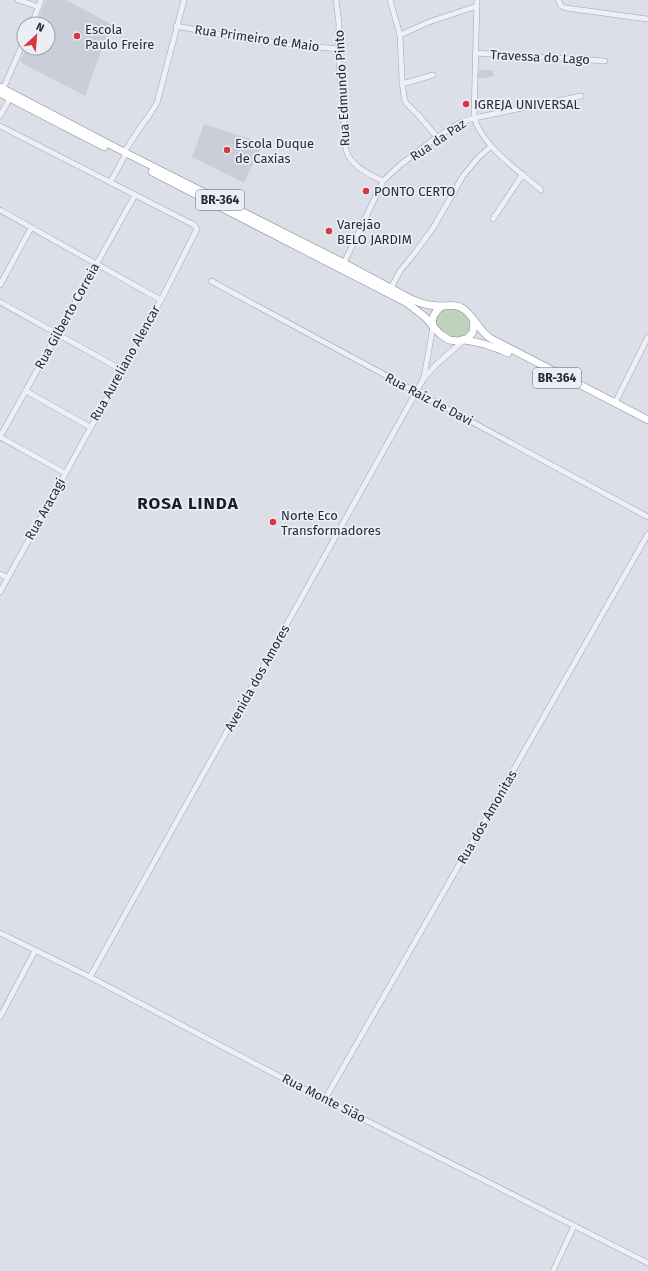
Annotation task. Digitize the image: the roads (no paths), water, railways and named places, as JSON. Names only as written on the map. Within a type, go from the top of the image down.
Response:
[{"type":"highway","name":"BR-364","points":[[1,92],[407,304],[416,310],[444,338],[453,341],[464,340],[477,342],[506,352],[648,425]]},
{"type":"highway","name":"BR-364","points":[[1,92],[10,98],[424,304],[455,306],[463,309],[469,313],[484,334],[490,338],[648,420]]},
{"type":"highway","points":[[433,327],[432,320],[434,314],[442,306]]},
{"type":"highway","points":[[464,340],[473,332],[474,321]]},
{"type":"street","points":[[18,0],[39,7]]},
{"type":"street","points":[[35,16],[41,0]]},
{"type":"street","points":[[111,182],[124,155],[157,103],[184,0]]},
{"type":"street","name":"Rua Edmundo Pinto","points":[[336,0],[339,24],[338,49],[344,141],[347,156],[355,165],[383,181]]},
{"type":"street","points":[[390,0],[400,35],[402,84],[405,101],[437,137]]},
{"type":"street","points":[[558,0],[561,6],[566,8],[647,20]]},
{"type":"street","points":[[400,35],[428,22],[477,3]]},
{"type":"street","name":"Rua da Paz","points":[[344,263],[383,181],[400,165],[437,137],[461,122],[474,118],[477,3]]},
{"type":"street","name":"Rua Primeiro de Maio","points":[[176,26],[250,40],[338,49]]},
{"type":"street","name":"Travessa do Lago","points":[[475,54],[604,61]]},
{"type":"street","points":[[1,92],[17,56]]},
{"type":"street","points":[[402,84],[433,75]]},
{"type":"street","points":[[542,190],[491,146],[479,129],[474,118],[581,96]]},
{"type":"street","points":[[0,116],[10,98]]},
{"type":"street","points":[[0,126],[135,195]]},
{"type":"street","points":[[391,288],[400,271],[433,228],[463,176],[477,159],[491,146]]},
{"type":"street","points":[[493,219],[523,174]]},
{"type":"street","name":"Rua Gilberto Correia","points":[[0,437],[135,195]]},
{"type":"street","name":"Rua Aureliano Alencar","points":[[90,427],[161,300],[196,231],[194,225],[135,195]]},
{"type":"street","name":"Rua Aureliano Alencar","points":[[0,210],[161,300]]},
{"type":"street","points":[[0,285],[31,228]]},
{"type":"street","name":"Rua Raíz de Davi","points":[[211,281],[648,517]]},
{"type":"street","points":[[0,302],[122,370]]},
{"type":"street","name":"Avenida dos Amores","points":[[424,378],[433,327]]},
{"type":"street","points":[[615,403],[648,338]]},
{"type":"street","name":"Avenida dos Amores","points":[[90,977],[424,378],[438,363],[464,340]]},
{"type":"street","points":[[26,391],[90,427]]},
{"type":"street","name":"Rua Aracagi","points":[[0,592],[90,427]]},
{"type":"street","points":[[0,437],[65,473]]},
{"type":"street","name":"Rua dos Amonitas","points":[[325,1099],[648,534]]},
{"type":"street","points":[[0,574],[8,578]]},
{"type":"street","name":"Rua Monte Sião","points":[[0,933],[90,977],[325,1099],[648,1263]]},
{"type":"street","points":[[0,1018],[35,951]]},
{"type":"street","points":[[553,1271],[574,1226]]},
{"type":"place","name":"Escola Paulo Freire","points":[[77,36]]},
{"type":"place","name":"IGREJA UNIVERSAL","points":[[466,104]]},
{"type":"place","name":"Escola Duque de Caxias","points":[[227,150]]},
{"type":"place","name":"PONTO CERTO","points":[[366,191]]},
{"type":"place","name":"Varejão BELO JARDIM","points":[[329,231]]},
{"type":"place","name":"Norte Eco Transformadores","points":[[273,522]]},
{"type":"district","name":"ROSA LINDA","points":[[188,503]]}]
